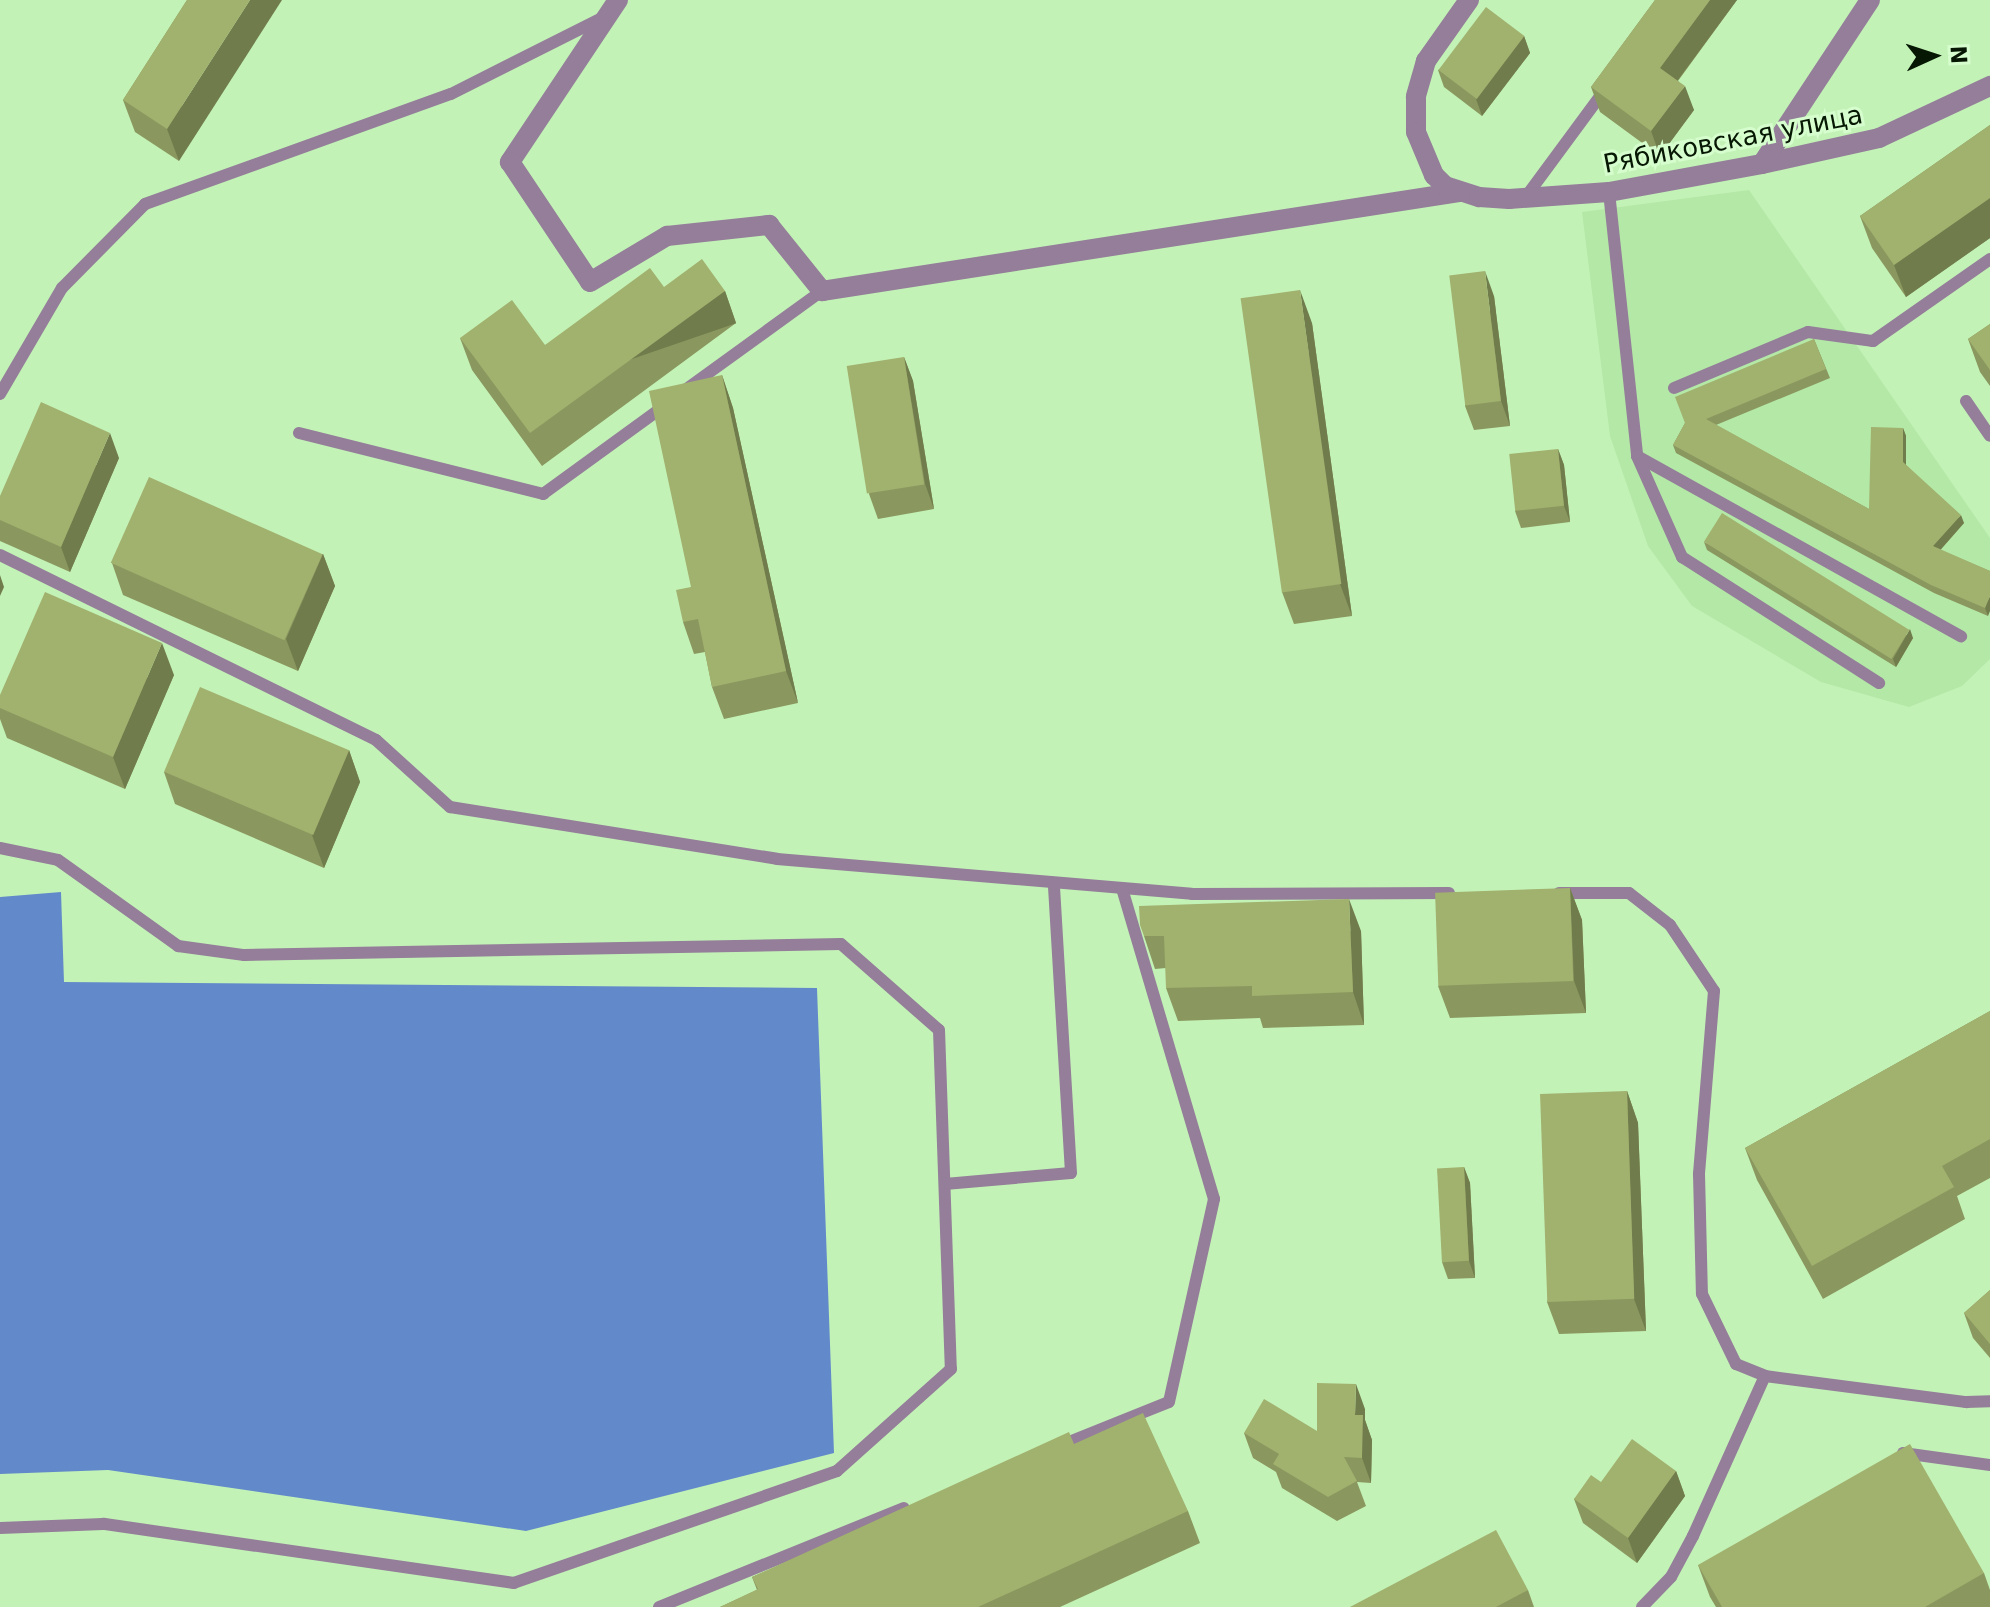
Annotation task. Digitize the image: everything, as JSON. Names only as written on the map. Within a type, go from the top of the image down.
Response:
[{"type":"street","points":[[618,0],[510,162],[590,282],[667,236],[769,225],[822,291]]},
{"type":"street","points":[[1460,192],[1445,186],[1425,159],[1416,132],[1416,97],[1426,61],[1469,0]]},
{"type":"street","points":[[1762,164],[1870,0]]},
{"type":"street","name":"Рябиковская улица","points":[[822,291],[1460,192],[1479,197],[1525,198],[1609,192],[1762,164],[1879,138],[1990,86]]},
{"type":"lane","points":[[0,394],[62,288],[145,204],[451,94],[604,17]]},
{"type":"lane","points":[[1525,198],[1615,74]]},
{"type":"lane","points":[[1609,192],[1637,456],[1682,557],[1879,683]]},
{"type":"lane","points":[[1674,388],[1808,332],[1873,341],[1990,259]]},
{"type":"lane","points":[[299,433],[543,494],[822,291]]},
{"type":"lane","points":[[1966,401],[1990,436]]},
{"type":"lane","points":[[1637,456],[1961,636]]},
{"type":"lane","points":[[0,555],[376,740],[450,807],[777,859],[1054,883],[1192,894],[1457,893]]},
{"type":"lane","points":[[0,848],[58,860],[178,946],[244,955],[841,944],[939,1030],[951,1369],[837,1471],[514,1583],[103,1524],[0,1528]]},
{"type":"lane","points":[[945,1184],[1071,1173],[1054,883]]},
{"type":"lane","points":[[1052,1449],[1169,1402],[1214,1199],[1122,888]]},
{"type":"lane","points":[[1551,893],[1629,893],[1670,925],[1714,991],[1699,1174],[1702,1294],[1736,1364],[1765,1376],[1966,1402],[1990,1401]]},
{"type":"lane","points":[[1642,1607],[1671,1577],[1693,1536],[1765,1376]]},
{"type":"lane","points":[[1891,1460],[1905,1452],[1990,1465]]},
{"type":"lane","points":[[659,1607],[921,1501]]},
{"type":"shaded area","points":[[1749,190],[1990,538],[1990,659],[1962,686],[1909,707],[1821,682],[1692,606],[1648,546],[1610,436],[1582,212]]},
{"type":"water","points":[[61,892],[64,982],[817,988],[834,1453],[526,1531],[108,1470],[0,1474],[0,897]]},
{"type":"building","points":[[187,0],[250,0],[167,129],[123,100]]},
{"type":"building","points":[[1655,0],[1710,0],[1660,68],[1685,86],[1651,131],[1591,87]]},
{"type":"building","points":[[1486,7],[1524,36],[1477,99],[1438,70]]},
{"type":"building","points":[[1990,125],[1990,198],[1894,265],[1860,216]]},
{"type":"building","points":[[702,259],[725,291],[530,433],[460,338],[512,300],[545,345],[650,268],[664,287]]},
{"type":"building","points":[[1485,271],[1501,401],[1465,405],[1449,275]]},
{"type":"building","points":[[1300,290],[1341,584],[1282,592],[1241,298]]},
{"type":"building","points":[[1990,324],[1990,370],[1968,339]]},
{"type":"building","points":[[1814,339],[1826,369],[1706,419],[1869,509],[1871,427],[1903,428],[1903,462],[1961,515],[1933,546],[1990,571],[1990,596],[1985,608],[1931,585],[1673,445],[1685,423],[1675,397]]},
{"type":"building","points":[[904,357],[924,484],[867,493],[847,366]]},
{"type":"building","points":[[722,375],[786,671],[712,687],[698,619],[683,622],[676,590],[691,587],[649,391]]},
{"type":"building","points":[[41,402],[110,433],[61,547],[0,520],[0,496]]},
{"type":"building","points":[[1558,449],[1564,506],[1515,511],[1509,454]]},
{"type":"building","points":[[149,477],[323,554],[284,640],[111,563]]},
{"type":"building","points":[[1722,513],[1909,630],[1891,659],[1704,542]]},
{"type":"building","points":[[45,592],[162,643],[113,757],[0,708],[0,695]]},
{"type":"building","points":[[200,687],[349,750],[313,835],[164,772]]},
{"type":"building","points":[[1570,888],[1573,981],[1438,986],[1435,893]]},
{"type":"building","points":[[1349,899],[1353,992],[1252,996],[1252,986],[1166,988],[1164,936],[1144,936],[1140,925],[1139,906]]},
{"type":"building","points":[[1990,1011],[1990,1139],[1942,1166],[1954,1187],[1812,1266],[1745,1148]]},
{"type":"building","points":[[1627,1091],[1634,1299],[1547,1302],[1540,1094]]},
{"type":"building","points":[[1464,1167],[1469,1261],[1442,1262],[1437,1168]]},
{"type":"building","points":[[1990,1290],[1990,1344],[1964,1313]]},
{"type":"building","points":[[1317,1383],[1356,1384],[1355,1415],[1363,1415],[1362,1458],[1344,1457],[1357,1481],[1328,1497],[1273,1464],[1279,1454],[1244,1433],[1264,1399],[1317,1431]]},
{"type":"building","points":[[1143,1413],[1188,1511],[978,1607],[720,1607],[758,1589],[752,1577],[1069,1432],[1074,1444]]},
{"type":"building","points":[[1632,1439],[1676,1471],[1628,1538],[1574,1499],[1591,1475],[1601,1482]]},
{"type":"building","points":[[1910,1444],[1984,1573],[1925,1607],[1722,1607],[1698,1565]]},
{"type":"building","points":[[1496,1530],[1528,1590],[1496,1607],[1350,1607]]}]
